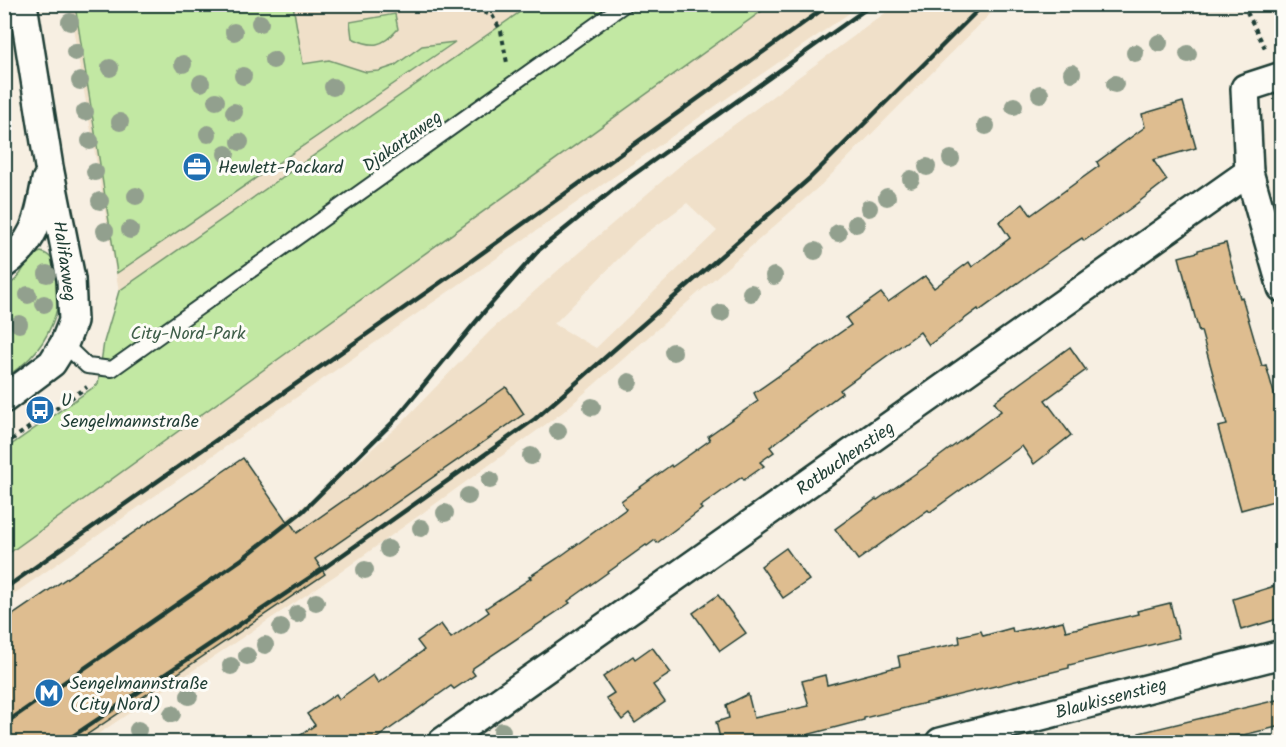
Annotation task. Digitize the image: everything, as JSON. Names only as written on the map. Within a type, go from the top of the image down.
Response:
[{"type":"street","name":"Halifaxweg","points":[[4,399],[52,363],[64,344],[73,321],[71,279],[49,167],[23,4]]},
{"type":"street","points":[[1280,77],[1245,88],[1249,172],[1281,288]]},
{"type":"street","name":"Halifaxweg","points":[[4,264],[17,255],[30,238],[39,218],[49,167]]},
{"type":"street","name":"Rotbuchenstieg","points":[[442,742],[475,732],[1249,172]]},
{"type":"street","name":"Blaukissenstieg","points":[[940,742],[1281,654]]},
{"type":"lane","name":"Djakartaweg","points":[[112,369],[625,4]]},
{"type":"lane","points":[[64,344],[87,366],[112,369]]},
{"type":"path","points":[[1243,4],[1280,77]]},
{"type":"path","points":[[475,10],[492,15],[501,31],[505,58]]},
{"type":"path","points":[[4,445],[112,369]]},
{"type":"shaded area","name":"Hewlett-Packard","points":[[69,5],[530,5],[119,291]]},
{"type":"shaded area","points":[[770,5],[861,5],[5,600],[4,556]]},
{"type":"shaded area","points":[[896,5],[999,5],[822,184],[563,412],[342,571],[86,742],[5,742],[5,708],[298,510],[343,475],[401,423],[490,331],[689,158]],"holes":[[[687,203],[717,231],[596,348],[554,324],[637,240]]]},
{"type":"green space","name":"Hewlett-Packard","points":[[75,5],[293,5],[303,64],[329,60],[366,72],[394,66],[422,46],[455,42],[117,273]]},
{"type":"green space","name":"City-Nord-Park","points":[[530,5],[770,5],[5,556],[4,450],[98,384],[104,342],[119,291]]},
{"type":"green space","points":[[395,14],[398,29],[382,42],[372,44],[352,38],[350,22]]},
{"type":"green space","points":[[41,252],[48,255],[55,265],[60,286],[58,305],[52,325],[42,343],[24,364],[5,378],[5,288],[17,278],[32,257]]},
{"type":"building","points":[[1183,102],[1196,148],[1153,160],[1167,180],[1131,208],[1084,241],[1082,238],[1062,251],[929,345],[920,332],[840,390],[842,393],[770,447],[774,452],[760,462],[764,466],[744,480],[742,477],[700,507],[702,509],[657,543],[655,540],[646,545],[568,601],[570,603],[473,668],[475,675],[454,689],[451,686],[371,742],[291,742],[315,725],[307,714],[336,694],[339,699],[373,675],[378,683],[424,650],[417,641],[441,624],[451,638],[489,612],[486,608],[626,509],[621,501],[710,440],[708,436],[758,401],[754,393],[851,325],[846,318],[881,293],[888,302],[925,276],[934,288],[969,262],[972,267],[1010,238],[999,222],[1023,204],[1031,215],[1099,166],[1097,162],[1145,127],[1142,114]]},
{"type":"building","points":[[1226,243],[1240,298],[1242,297],[1262,366],[1266,365],[1281,418],[1281,499],[1241,510],[1218,427],[1227,425],[1179,257]]},
{"type":"building","points":[[1070,347],[1086,370],[1045,400],[1071,435],[1034,464],[1022,446],[858,560],[835,529],[1001,411],[994,402]]},
{"type":"building","points":[[506,387],[524,414],[315,559],[325,574],[76,742],[4,742],[4,621],[243,458],[297,533]]},
{"type":"building","points":[[786,548],[809,580],[783,598],[761,566]]},
{"type":"building","points":[[1281,584],[1281,618],[1241,630],[1233,599]]},
{"type":"building","points":[[718,595],[746,633],[720,651],[693,613]]},
{"type":"building","points":[[1170,603],[1179,638],[1069,665],[1069,668],[864,718],[864,720],[795,738],[796,742],[721,742],[716,722],[729,718],[726,705],[748,694],[754,718],[809,706],[802,681],[825,675],[827,685],[900,666],[898,656],[960,643],[959,636],[981,631],[983,636],[1012,628],[1013,632],[1063,621],[1066,631],[1138,614],[1137,611]]},
{"type":"building","points":[[652,647],[671,673],[653,685],[665,702],[635,723],[629,714],[622,720],[606,698],[614,693],[603,677],[633,656],[635,659]]},
{"type":"building","points":[[1281,699],[1281,726],[1214,742],[1140,742],[1139,733]]},
{"type":"railway","points":[[4,589],[464,266],[830,4]]},
{"type":"railway","points":[[4,724],[242,559],[303,511],[393,422],[484,312],[539,250],[619,185],[873,4]]},
{"type":"railway","points":[[64,742],[324,568],[535,419],[810,178],[984,4]]},
{"type":"place","name":"Hewlett-Packard","points":[[197,167]]},
{"type":"place","name":"U Sengelmannstraße","points":[[40,410]]},
{"type":"place","name":"Sengelmannstraße (City Nord)","points":[[49,693]]}]
